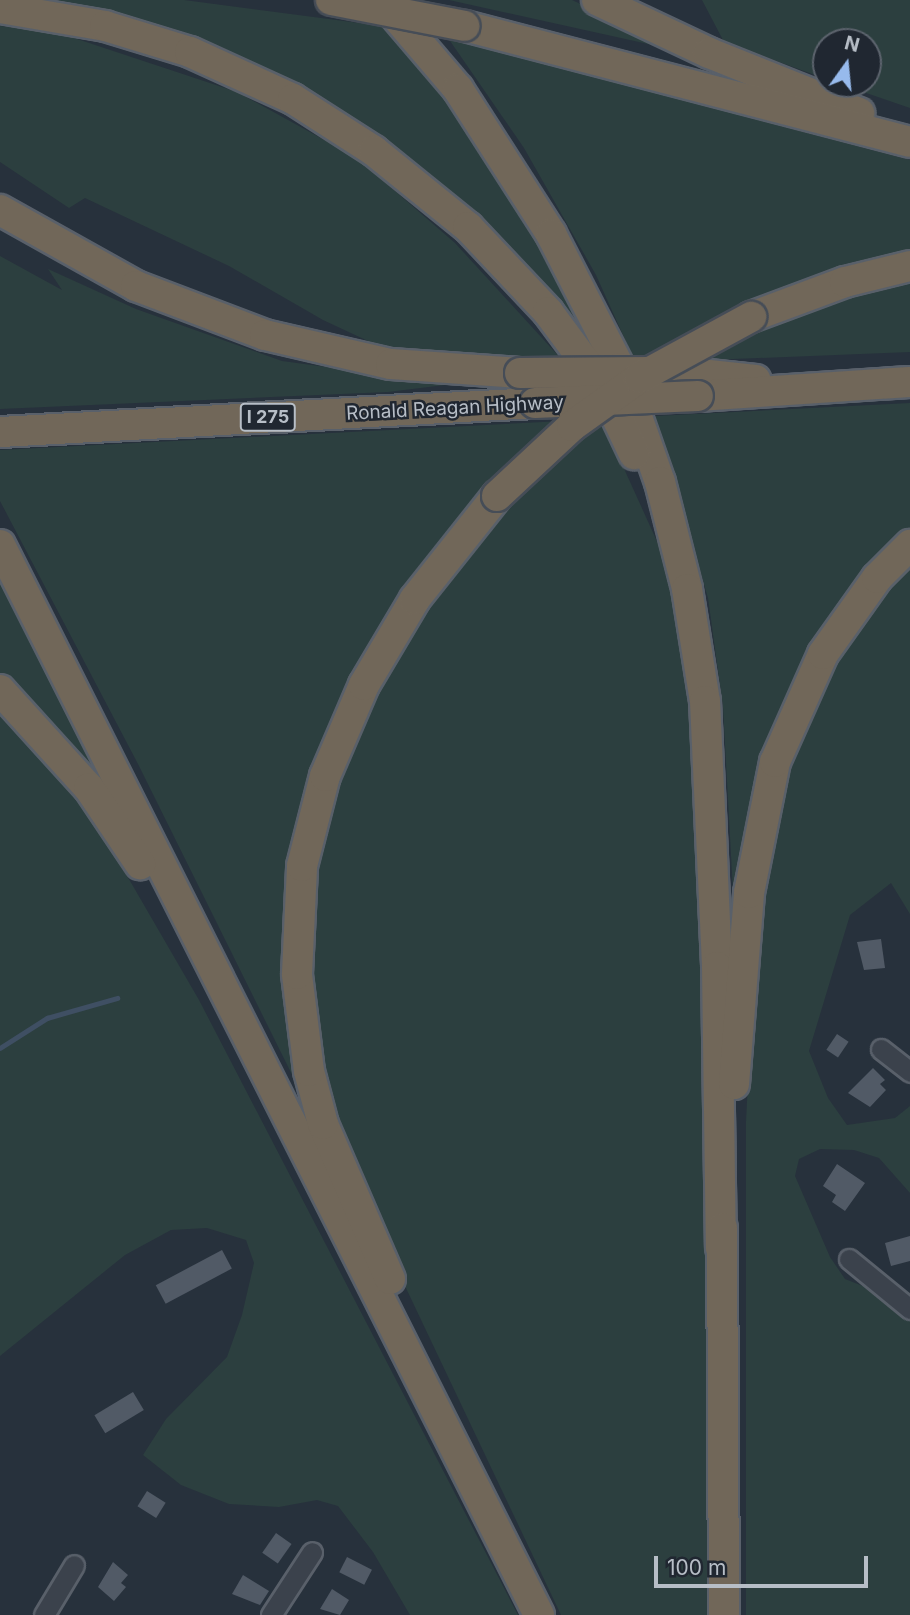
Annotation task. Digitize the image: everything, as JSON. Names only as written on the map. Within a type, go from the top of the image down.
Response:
[{"type":"highway","points":[[331,0],[465,26],[910,139]]},
{"type":"highway","points":[[383,0],[490,134],[588,300],[636,410],[677,550],[705,701],[711,804],[721,1248],[724,1615]]},
{"type":"highway","points":[[597,0],[709,53],[910,139]]},
{"type":"highway","points":[[0,8],[105,26],[224,66],[300,103],[407,175],[468,227],[548,312],[600,382],[677,550]]},
{"type":"highway","points":[[0,210],[136,286],[265,335],[391,364],[520,373],[672,371],[805,387]]},
{"type":"highway","points":[[406,1344],[387,1268],[344,1180],[315,1098],[297,975],[302,866],[325,776],[364,685],[415,599],[496,496],[572,426],[639,378],[751,317],[845,282],[910,266]]},
{"type":"highway","name":"Ronald Reagan Highway","points":[[0,432],[698,396],[910,382]]},
{"type":"highway","points":[[721,1248],[745,929],[766,795],[793,714],[823,654],[877,579],[910,544]]},
{"type":"highway","points":[[0,545],[243,1025],[330,1205],[406,1344],[539,1615]]},
{"type":"highway","points":[[0,690],[89,788],[137,860],[193,959],[243,1025]]},
{"type":"street","points":[[881,1049],[910,1072]]},
{"type":"street","points":[[849,1259],[910,1309]]},
{"type":"street","points":[[271,1615],[312,1552]]},
{"type":"street","points":[[44,1615],[74,1565]]},
{"type":"shaded area","points":[[25,0],[184,0],[390,27],[404,39],[549,254],[603,362],[447,192],[388,143],[300,88],[225,49],[110,14]]},
{"type":"shaded area","points":[[449,0],[572,0],[684,52],[503,12]]},
{"type":"shaded area","points":[[702,0],[910,0],[910,108],[881,98],[882,28],[812,28],[812,74],[724,42]]},
{"type":"shaded area","points":[[0,26],[50,30],[237,92],[357,158],[455,243],[564,362],[383,348],[323,320],[229,266],[85,198],[69,208],[0,162]]},
{"type":"shaded area","points":[[448,38],[910,160],[910,255],[647,363],[635,362],[596,275],[524,148]]},
{"type":"shaded area","points":[[0,256],[62,290],[48,269],[136,309],[282,361],[453,384],[388,392],[0,409]]},
{"type":"shaded area","points":[[910,278],[910,352],[685,361],[830,294]]},
{"type":"shaded area","points":[[910,403],[910,533],[816,648],[735,929],[723,707],[708,598],[655,416]]},
{"type":"shaded area","points":[[602,420],[665,559],[690,696],[705,1067],[709,1615],[561,1615],[359,1189],[321,1084],[305,957],[308,902],[334,782],[387,659],[498,505]]},
{"type":"shaded area","points":[[563,421],[457,523],[296,855],[311,1113],[138,764],[0,501],[0,450]]},
{"type":"shaded area","points":[[910,559],[910,914],[891,883],[850,915],[809,1051],[828,1098],[847,1125],[895,1118],[910,1106],[910,1193],[879,1158],[854,1150],[820,1149],[799,1159],[795,1176],[830,1257],[845,1279],[883,1294],[910,1316],[910,1615],[746,1615],[746,1122],[755,938],[785,765],[819,685],[856,622]]},
{"type":"shaded area","points":[[0,573],[120,814],[0,680]]},
{"type":"shaded area","points":[[0,713],[82,798],[199,1000],[518,1615],[410,1615],[373,1552],[338,1506],[317,1500],[279,1507],[229,1504],[181,1485],[143,1455],[166,1419],[227,1357],[242,1315],[254,1263],[246,1240],[207,1228],[171,1230],[125,1255],[0,1356]]},
{"type":"building","points":[[881,939],[885,968],[864,970],[857,942]]},
{"type":"building","points":[[837,1034],[849,1042],[838,1058],[826,1050]]},
{"type":"building","points":[[873,1068],[885,1080],[880,1084],[886,1090],[870,1107],[848,1093]]},
{"type":"building","points":[[837,1164],[865,1183],[845,1211],[832,1202],[836,1195],[823,1186]]},
{"type":"building","points":[[910,1236],[910,1261],[891,1266],[885,1243]]},
{"type":"building","points":[[222,1250],[232,1269],[166,1304],[156,1285]]},
{"type":"building","points":[[133,1392],[144,1410],[105,1433],[94,1415]]},
{"type":"building","points":[[147,1491],[166,1503],[156,1518],[137,1506]]},
{"type":"building","points":[[276,1533],[292,1544],[278,1564],[262,1553]]},
{"type":"building","points":[[347,1557],[372,1570],[364,1585],[339,1572]]},
{"type":"building","points":[[113,1562],[128,1575],[121,1583],[126,1587],[114,1601],[98,1587]]},
{"type":"building","points":[[243,1575],[269,1591],[260,1605],[232,1594]]},
{"type":"building","points":[[332,1589],[349,1600],[340,1615],[320,1609]]},
{"type":"waterway","points":[[0,1048],[47,1018],[117,998]]}]
